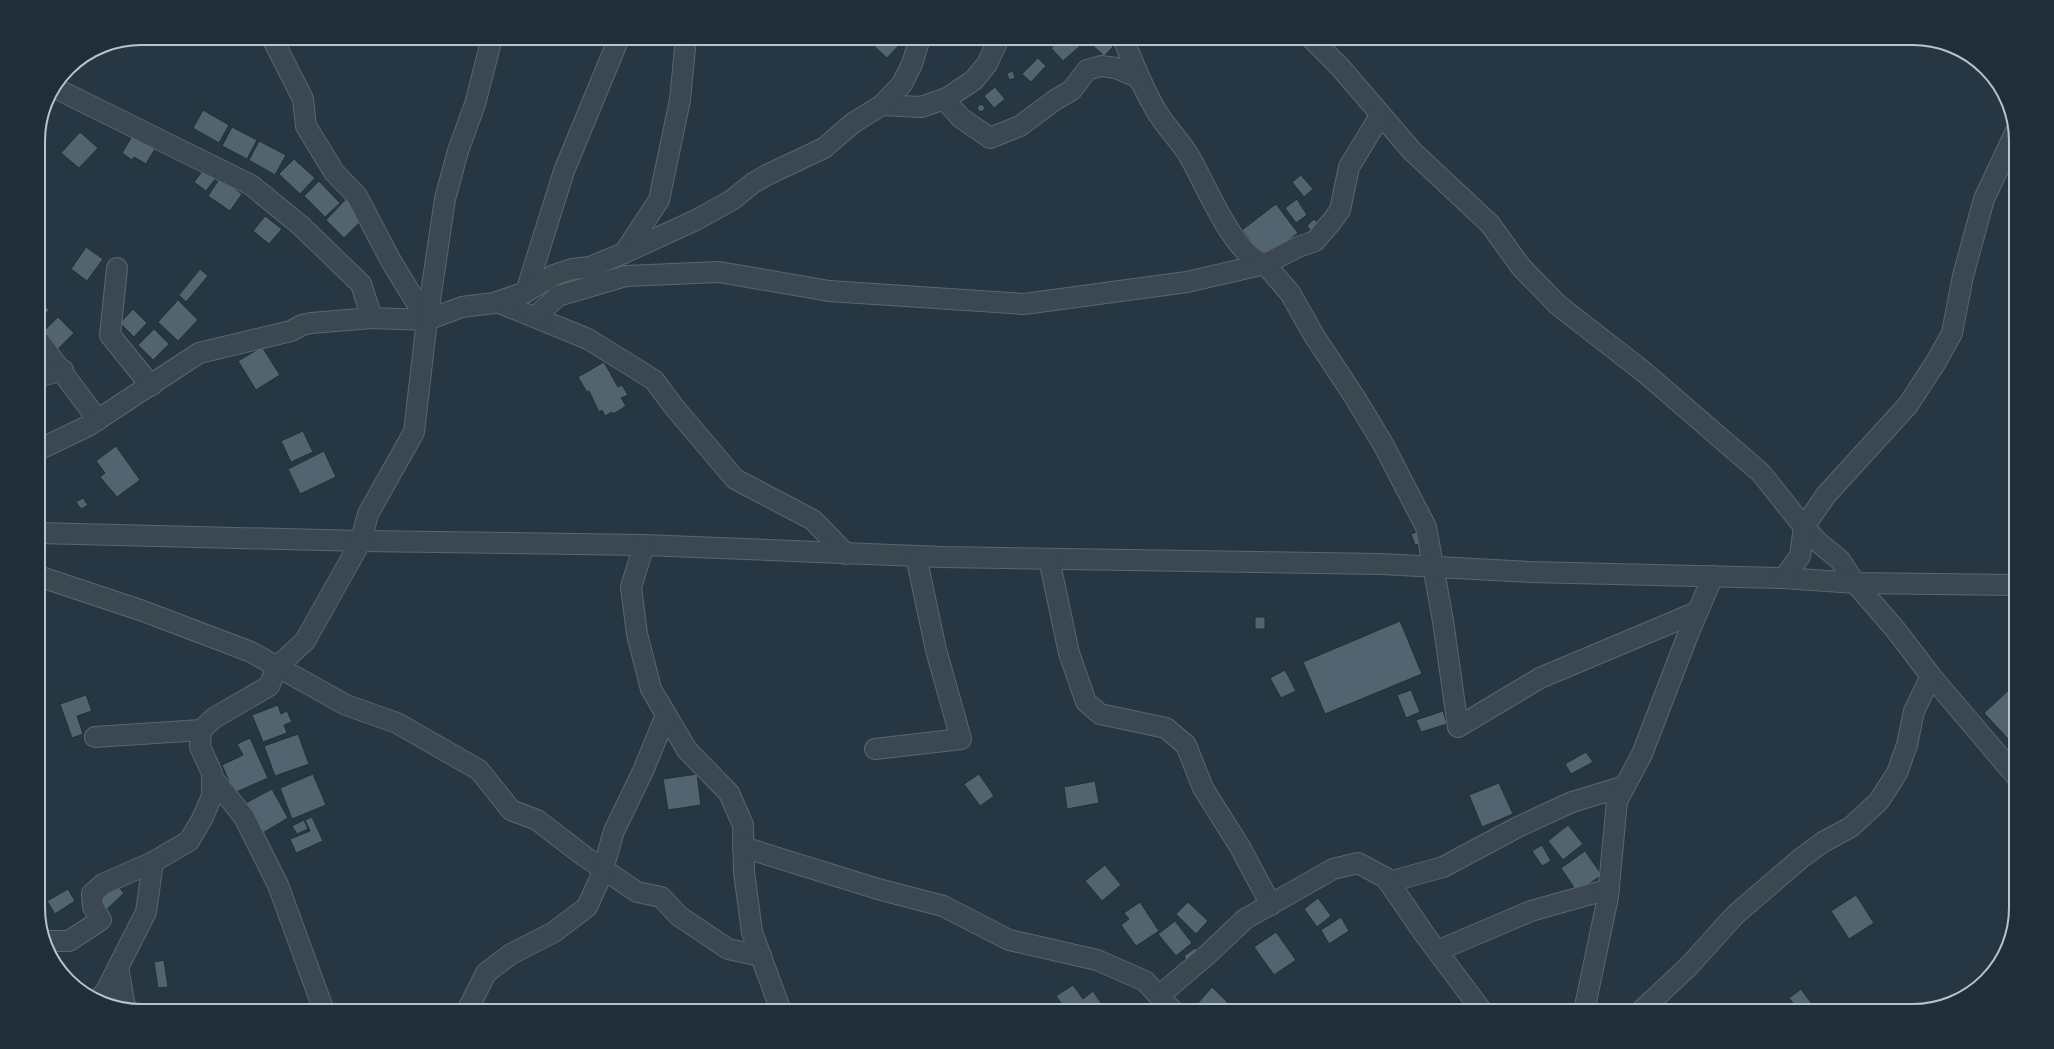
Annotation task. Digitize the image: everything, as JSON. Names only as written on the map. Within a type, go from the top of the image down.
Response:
[{"type":"street","points":[[276,45],[303,99],[306,126],[334,172],[358,196],[391,261],[427,320]]},
{"type":"street","points":[[95,737],[201,730],[214,718],[269,686],[277,667],[305,641],[361,541],[368,514],[414,432],[427,320],[445,199],[458,151],[475,104],[490,45]]},
{"type":"street","points":[[526,292],[564,171],[616,45]]},
{"type":"street","points":[[624,253],[659,200],[680,100],[685,45]]},
{"type":"street","points":[[45,446],[98,420],[199,353],[291,331],[302,325],[311,323],[372,318],[427,320],[462,307],[497,302],[526,292],[554,275],[572,269],[590,267],[696,220],[732,200],[753,183],[767,175],[824,148],[853,123],[882,105],[902,84],[912,64],[918,45]]},
{"type":"street","points":[[882,105],[921,107],[944,99],[974,80],[987,64],[995,45]]},
{"type":"street","points":[[1126,45],[1142,83],[1157,112],[1188,154],[1235,240],[1259,262],[1265,264],[1290,293],[1315,337],[1383,444],[1403,486],[1426,527],[1432,567],[1443,621],[1458,727],[1540,678],[1697,612]]},
{"type":"street","points":[[1318,45],[1340,67],[1380,116],[1412,151],[1490,224],[1521,267],[1558,306],[1644,372],[1761,473],[1804,527],[1818,542],[1840,560],[1855,583],[1895,629],[1930,676],[2009,768]]},
{"type":"street","points":[[944,99],[961,118],[990,138],[1020,126],[1055,100],[1072,90],[1087,70],[1101,66],[1116,68],[1135,76],[1142,83]]},
{"type":"street","points":[[60,90],[250,185],[300,225],[361,284],[372,318]]},
{"type":"street","points":[[535,317],[558,296],[626,276],[719,272],[829,291],[1024,304],[1187,282],[1265,264],[1298,247],[1315,241],[1333,220],[1340,210],[1349,167],[1380,116]]},
{"type":"street","points":[[1784,578],[1800,556],[1804,527],[1826,495],[1908,405],[1952,333],[1963,276],[1984,199],[2009,146]]},
{"type":"street","points":[[117,268],[110,334],[151,386]]},
{"type":"street","points":[[497,302],[588,339],[654,380],[674,407],[735,479],[813,520],[846,554]]},
{"type":"street","points":[[45,348],[63,370],[98,420]]},
{"type":"street","points":[[45,375],[63,370]]},
{"type":"street","points":[[45,532],[361,541],[644,545],[916,556],[1382,564],[1529,572],[1784,578],[1855,583],[2009,585]]},
{"type":"street","points":[[644,545],[631,587],[637,634],[651,689],[687,750],[729,793],[743,825],[744,872],[752,932],[779,1004]]},
{"type":"street","points":[[875,749],[961,739],[936,650],[916,556]]},
{"type":"street","points":[[1049,559],[1068,652],[1086,702],[1100,714],[1166,728],[1186,745],[1203,788],[1240,847],[1271,905]]},
{"type":"street","points":[[1585,1004],[1609,889],[1617,801],[1642,754],[1697,612],[1713,576]]},
{"type":"street","points":[[45,578],[150,614],[251,652],[346,705],[397,723],[478,770],[512,810],[536,820],[637,892],[661,897],[679,916],[728,949],[760,956]]},
{"type":"street","points":[[1649,1004],[1690,966],[1735,915],[1800,859],[1823,842],[1851,827],[1879,801],[1897,773],[1907,745],[1914,711],[1930,676]]},
{"type":"street","points":[[470,1004],[486,973],[511,954],[554,932],[587,907],[603,869],[614,831],[643,771],[666,715]]},
{"type":"street","points":[[201,730],[200,747],[212,776],[244,817],[278,885],[321,1004]]},
{"type":"street","points":[[51,941],[69,941],[101,920],[93,907],[92,894],[103,884],[153,862],[189,842],[202,820],[212,796],[212,776]]},
{"type":"street","points":[[1389,882],[1443,867],[1518,826],[1565,805],[1625,786]]},
{"type":"street","points":[[743,847],[878,889],[943,906],[1009,940],[1097,960],[1145,981],[1166,1004]]},
{"type":"street","points":[[102,996],[107,989],[146,912],[153,862]]},
{"type":"street","points":[[1159,996],[1208,955],[1245,920],[1333,869],[1358,863],[1386,878],[1437,951],[1477,1004]]},
{"type":"street","points":[[1437,951],[1531,911],[1609,889]]},
{"type":"street","points":[[118,967],[124,1002]]},
{"type":"building","points":[[873,45],[899,45],[887,58]]},
{"type":"building","points":[[1054,45],[1080,46],[1063,61],[1051,48]]},
{"type":"building","points":[[1092,45],[1111,45],[1113,47],[1104,56]]},
{"type":"building","points":[[1038,58],[1046,66],[1031,82],[1022,74]]},
{"type":"building","points":[[1013,71],[1015,78],[1009,80],[1007,73]]},
{"type":"building","points":[[995,87],[1005,99],[994,108],[984,96]]},
{"type":"building","points":[[981,104],[984,105],[984,111],[981,112],[978,111],[977,108],[978,105]]},
{"type":"building","points":[[203,110],[229,125],[219,143],[193,128]]},
{"type":"building","points":[[232,127],[257,140],[247,159],[222,146]]},
{"type":"building","points":[[136,130],[158,144],[146,164],[134,157],[132,160],[122,153]]},
{"type":"building","points":[[80,132],[98,148],[79,168],[61,153]]},
{"type":"building","points":[[259,141],[286,155],[275,175],[249,160]]},
{"type":"building","points":[[294,159],[315,178],[300,194],[279,174]]},
{"type":"building","points":[[204,169],[216,178],[206,191],[194,182]]},
{"type":"building","points":[[1301,175],[1313,189],[1304,197],[1292,182]]},
{"type":"building","points":[[220,178],[242,194],[230,211],[208,196]]},
{"type":"building","points":[[319,181],[340,203],[325,217],[304,196]]},
{"type":"building","points":[[346,199],[365,217],[344,238],[326,220]]},
{"type":"building","points":[[1297,199],[1307,215],[1296,223],[1285,208]]},
{"type":"building","points":[[1276,204],[1298,233],[1264,259],[1242,230]]},
{"type":"building","points":[[265,216],[282,229],[269,244],[253,231]]},
{"type":"building","points":[[1314,219],[1320,226],[1313,232],[1307,226]]},
{"type":"building","points":[[86,247],[103,259],[87,281],[71,269]]},
{"type":"building","points":[[200,269],[208,276],[186,302],[179,295]]},
{"type":"building","points":[[178,300],[198,320],[178,341],[158,322]]},
{"type":"building","points":[[45,306],[49,310],[45,314]]},
{"type":"building","points":[[133,309],[147,323],[134,337],[120,323]]},
{"type":"building","points":[[58,317],[74,333],[55,352],[45,342],[45,330]]},
{"type":"building","points":[[154,329],[169,344],[153,360],[138,345]]},
{"type":"building","points":[[262,347],[280,375],[256,390],[238,361]]},
{"type":"building","points":[[604,362],[618,387],[622,385],[628,395],[621,398],[626,406],[613,414],[612,412],[605,416],[602,410],[599,412],[589,391],[587,392],[578,377]]},
{"type":"building","points":[[303,431],[313,452],[291,462],[281,441]]},
{"type":"building","points":[[116,446],[140,480],[117,497],[100,477],[105,473],[96,461]]},
{"type":"building","points":[[324,451],[336,477],[300,494],[288,469]]},
{"type":"building","points":[[83,498],[88,505],[81,509],[76,502]]},
{"type":"building","points":[[1417,532],[1421,543],[1415,545],[1411,534]]},
{"type":"building","points":[[1255,617],[1265,617],[1265,629],[1255,629]]},
{"type":"building","points":[[1400,621],[1422,674],[1325,714],[1303,662]]},
{"type":"building","points":[[1285,670],[1296,691],[1281,698],[1270,678]]},
{"type":"building","points":[[1411,690],[1420,712],[1406,718],[1397,695]]},
{"type":"building","points":[[2009,690],[2009,740],[1984,713]]},
{"type":"building","points":[[86,695],[92,711],[77,716],[83,734],[72,738],[60,704]]},
{"type":"building","points":[[278,705],[281,714],[287,711],[292,722],[284,725],[287,733],[263,742],[252,715]]},
{"type":"building","points":[[1443,711],[1447,724],[1421,732],[1416,720]]},
{"type":"building","points":[[298,734],[309,764],[275,776],[264,746]]},
{"type":"building","points":[[250,738],[268,778],[234,793],[222,765],[243,755],[237,744]]},
{"type":"building","points":[[1586,752],[1593,762],[1571,774],[1565,764]]},
{"type":"building","points":[[313,774],[326,805],[292,819],[280,788]]},
{"type":"building","points":[[697,774],[701,805],[668,810],[663,779]]},
{"type":"building","points":[[979,774],[994,796],[980,806],[964,784]]},
{"type":"building","points":[[1095,781],[1099,803],[1067,809],[1064,787]]},
{"type":"building","points":[[1499,783],[1513,814],[1482,827],[1469,795]]},
{"type":"building","points":[[272,789],[288,818],[261,834],[244,804]]},
{"type":"building","points":[[312,817],[323,841],[296,853],[290,839],[310,831],[305,820]]},
{"type":"building","points":[[304,820],[308,829],[297,834],[292,826]]},
{"type":"building","points":[[1568,825],[1583,844],[1563,860],[1548,841]]},
{"type":"building","points":[[1542,845],[1551,861],[1542,866],[1532,851]]},
{"type":"building","points":[[1585,851],[1602,875],[1577,892],[1561,868]]},
{"type":"building","points":[[1105,865],[1121,885],[1102,901],[1085,881]]},
{"type":"building","points":[[115,883],[124,893],[103,913],[94,903]]},
{"type":"building","points":[[68,889],[75,901],[55,914],[47,901]]},
{"type":"building","points":[[1856,895],[1874,923],[1849,939],[1831,911]]},
{"type":"building","points":[[1318,898],[1331,916],[1317,927],[1304,909]]},
{"type":"building","points":[[1140,902],[1159,931],[1136,946],[1121,925],[1129,919],[1124,913]]},
{"type":"building","points":[[1188,902],[1208,921],[1196,934],[1176,914]]},
{"type":"building","points":[[1341,917],[1349,931],[1329,944],[1321,930]]},
{"type":"building","points":[[1175,921],[1192,943],[1176,956],[1158,934]]},
{"type":"building","points":[[1276,932],[1296,960],[1274,975],[1254,947]]},
{"type":"building","points":[[1195,948],[1200,955],[1189,963],[1184,956]]},
{"type":"building","points":[[164,960],[168,987],[158,988],[154,962]]},
{"type":"building","points":[[1073,985],[1083,999],[1093,991],[1101,1003],[1062,1004],[1056,996]]},
{"type":"building","points":[[1212,987],[1228,1003],[1227,1004],[1197,1004]]},
{"type":"building","points":[[1801,989],[1812,1004],[1794,1004],[1789,998]]}]
